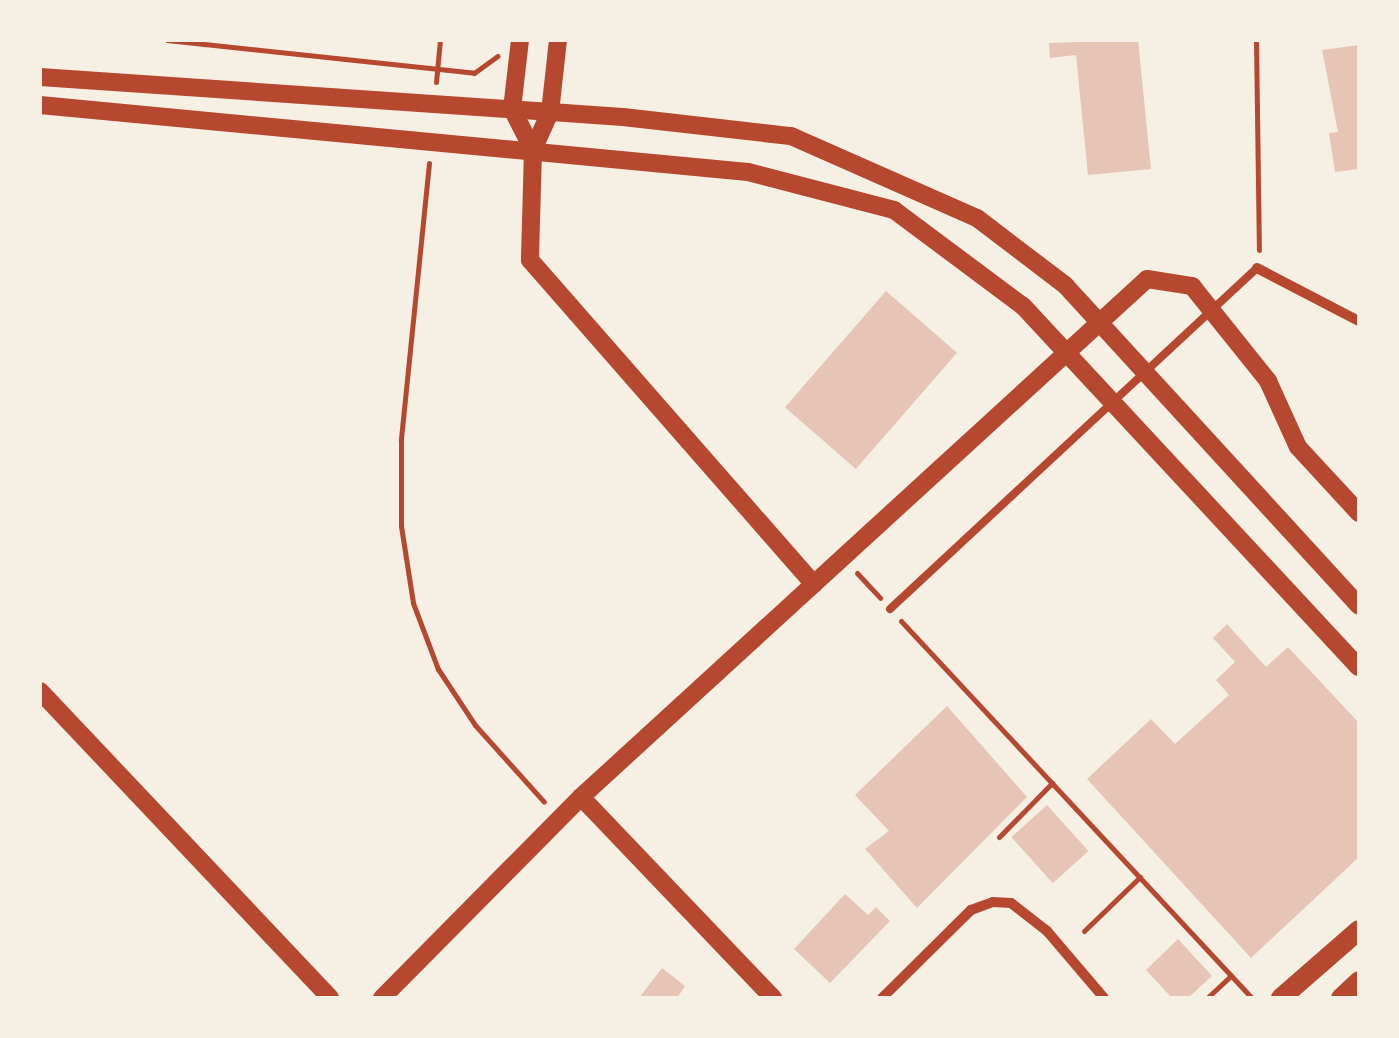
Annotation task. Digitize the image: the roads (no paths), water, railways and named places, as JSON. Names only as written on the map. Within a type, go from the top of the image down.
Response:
[{"type":"main road","points":[[1281,998],[1359,930]]},
{"type":"main road","points":[[1341,998],[1359,982]]},
{"type":"street","points":[[558,40],[550,112],[533,150],[530,260],[814,584]]},
{"type":"street","points":[[513,44],[512,109],[533,150]]},
{"type":"street","points":[[40,77],[512,109],[791,136],[977,218],[1065,286],[1359,606]]},
{"type":"street","points":[[40,105],[748,172],[894,210],[1022,306],[1359,667]]},
{"type":"street","points":[[1257,268],[1359,321]]},
{"type":"street","points":[[382,998],[580,797],[845,560],[1096,322],[1147,279],[1192,286],[1268,380],[1298,447],[1359,513]]},
{"type":"street","points":[[40,692],[330,998]]},
{"type":"street","points":[[580,797],[773,998]]},
{"type":"street","points":[[882,998],[972,910],[992,902],[1011,903],[1048,930],[1104,998]]},
{"type":"lane","points":[[890,609],[1257,268]]}]
